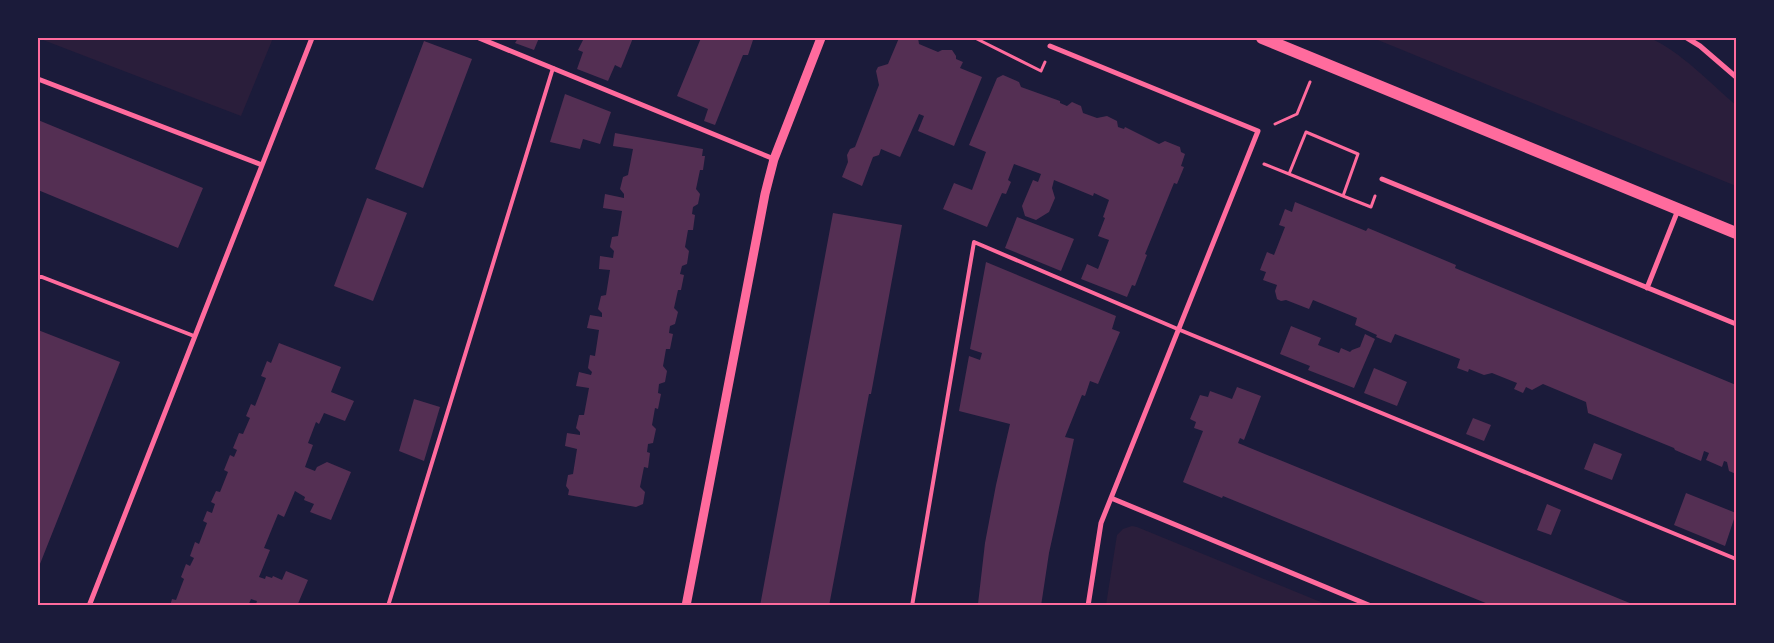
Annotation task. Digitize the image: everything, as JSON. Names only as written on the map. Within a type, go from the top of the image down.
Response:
[{"type":"main road","points":[[1262,38],[1736,233]]},
{"type":"street","points":[[89,606],[312,38]]},
{"type":"street","points":[[479,38],[774,158]]},
{"type":"street","points":[[686,606],[761,214],[774,158],[821,38]]},
{"type":"street","points":[[1687,38],[1700,46],[1736,77]]},
{"type":"street","points":[[1050,46],[1258,131],[1180,330],[1101,523],[1088,606]]},
{"type":"street","points":[[38,79],[262,165]]},
{"type":"street","points":[[1382,179],[1736,324]]},
{"type":"street","points":[[1647,288],[1679,209]]},
{"type":"street","points":[[1111,498],[1371,606]]},
{"type":"lane","points":[[388,606],[553,68]]},
{"type":"lane","points":[[912,606],[974,242],[1180,330],[1736,559]]},
{"type":"lane","points":[[38,277],[95,296],[194,336]]},
{"type":"path","points":[[975,38],[1041,71],[1050,46]]},
{"type":"path","points":[[1258,131],[1297,114],[1318,61]]},
{"type":"path","points":[[1289,174],[1306,132],[1358,154],[1343,196]]},
{"type":"path","points":[[1248,157],[1371,207],[1382,179]]},
{"type":"shaded area","points":[[38,38],[273,38],[241,116]]},
{"type":"shaded area","points":[[1373,38],[1650,38],[1684,59],[1736,105],[1736,186]]},
{"type":"shaded area","points":[[1132,526],[1328,605],[1106,605],[1117,535],[1123,529]]},
{"type":"building","points":[[518,38],[539,38],[534,50],[515,43]]},
{"type":"building","points":[[584,38],[633,38],[621,68],[615,65],[608,81],[577,69],[583,52],[578,50]]},
{"type":"building","points":[[701,38],[751,38],[753,40],[748,55],[743,55],[715,125],[704,121],[708,109],[677,96]]},
{"type":"building","points":[[899,38],[918,38],[919,44],[938,52],[952,50],[956,59],[963,62],[960,68],[982,77],[954,146],[918,131],[924,116],[919,114],[900,157],[881,149],[879,155],[873,157],[862,186],[842,177],[848,162],[847,155],[850,149],[855,147],[879,85],[876,71],[878,67],[888,64]]},
{"type":"building","points":[[424,41],[472,59],[423,188],[375,169]]},
{"type":"building","points":[[1003,75],[1019,82],[1021,87],[1060,101],[1060,103],[1067,106],[1072,102],[1081,106],[1083,113],[1097,118],[1107,116],[1117,121],[1118,127],[1124,129],[1125,127],[1159,144],[1165,141],[1180,147],[1181,152],[1185,154],[1181,166],[1184,167],[1177,184],[1174,183],[1145,254],[1147,255],[1135,286],[1132,285],[1127,297],[1081,279],[1087,264],[1098,269],[1109,240],[1098,236],[1109,200],[1094,193],[1093,196],[1054,180],[1052,188],[1055,198],[1049,212],[1036,220],[1025,216],[1022,206],[1033,180],[1038,182],[1041,174],[1014,164],[1008,180],[1011,182],[1006,194],[1002,193],[987,227],[943,209],[954,183],[972,190],[986,152],[969,145],[997,78]]},
{"type":"building","points":[[565,94],[611,112],[600,144],[583,139],[580,149],[550,142]]},
{"type":"building","points":[[38,120],[203,188],[178,248],[38,190]]},
{"type":"building","points":[[615,133],[703,149],[702,156],[705,156],[703,170],[700,170],[696,189],[700,194],[698,204],[693,207],[692,214],[695,215],[693,230],[688,230],[685,247],[689,251],[687,264],[682,266],[680,274],[684,275],[674,308],[678,312],[675,324],[670,326],[669,333],[673,334],[670,349],[666,349],[663,366],[667,371],[665,382],[659,384],[658,393],[661,394],[658,409],[655,408],[652,425],[656,429],[653,443],[648,444],[647,452],[650,453],[648,468],[644,467],[640,487],[645,492],[643,504],[636,507],[568,495],[569,490],[566,486],[568,475],[573,474],[577,449],[565,446],[567,433],[580,435],[576,428],[579,415],[584,415],[589,388],[576,386],[579,372],[591,375],[592,372],[588,368],[590,355],[595,356],[599,330],[587,328],[590,315],[602,317],[602,313],[598,309],[601,296],[606,295],[610,270],[599,269],[600,256],[613,258],[614,251],[610,247],[612,237],[618,236],[622,211],[603,208],[605,194],[624,198],[624,194],[620,189],[623,177],[628,175],[633,149],[613,146]]},
{"type":"building","points":[[367,198],[407,213],[373,301],[334,286]]},
{"type":"building","points":[[1295,202],[1366,231],[1368,228],[1456,265],[1455,268],[1736,385],[1736,474],[1729,471],[1727,462],[1724,461],[1722,467],[1706,460],[1709,453],[1704,451],[1701,461],[1588,413],[1586,402],[1543,384],[1532,390],[1526,387],[1523,393],[1514,389],[1517,383],[1492,373],[1484,375],[1469,369],[1468,372],[1457,368],[1460,359],[1395,334],[1391,343],[1376,337],[1377,335],[1355,325],[1357,318],[1313,300],[1309,309],[1286,300],[1281,301],[1277,299],[1275,291],[1277,285],[1263,280],[1266,272],[1260,270],[1267,252],[1274,255],[1285,227],[1279,225],[1285,209],[1292,212]]},
{"type":"building","points":[[833,213],[902,225],[871,394],[869,394],[829,606],[760,606]]},
{"type":"building","points":[[1017,217],[1074,239],[1061,271],[1005,248]]},
{"type":"building","points":[[986,262],[1116,316],[1112,329],[1120,332],[1098,384],[1090,381],[1085,396],[1082,395],[1065,437],[1074,439],[1049,553],[1041,606],[978,604],[985,543],[1010,424],[959,411],[969,356],[980,360],[982,353],[970,349]]},
{"type":"building","points":[[1291,326],[1321,338],[1318,345],[1339,353],[1341,348],[1350,352],[1360,347],[1365,334],[1375,339],[1354,388],[1308,370],[1310,366],[1280,354]]},
{"type":"building","points":[[38,330],[120,362],[38,569]]},
{"type":"building","points":[[279,343],[341,367],[331,392],[354,401],[345,421],[324,413],[319,424],[316,422],[308,443],[313,445],[305,467],[315,471],[317,467],[327,462],[351,472],[331,520],[310,512],[314,504],[304,500],[305,497],[295,491],[284,517],[278,514],[264,548],[270,550],[259,577],[265,579],[266,576],[272,578],[273,576],[282,580],[286,571],[308,580],[297,606],[259,606],[256,604],[257,601],[251,599],[248,606],[170,606],[172,599],[176,600],[184,579],[181,577],[186,564],[190,566],[194,558],[190,556],[195,542],[199,544],[207,523],[203,521],[207,511],[212,513],[215,504],[211,502],[216,491],[220,492],[228,472],[224,470],[230,455],[234,457],[237,450],[233,448],[239,433],[243,434],[250,418],[246,416],[251,404],[255,406],[266,378],[261,376],[267,361],[271,363]]},
{"type":"building","points":[[1374,368],[1407,382],[1397,406],[1364,393]]},
{"type":"building","points":[[1237,387],[1261,396],[1244,440],[1240,438],[1238,443],[1637,606],[1493,606],[1223,496],[1222,498],[1183,482],[1203,431],[1194,428],[1196,422],[1190,419],[1200,395],[1208,397],[1210,391],[1232,399]]},
{"type":"building","points":[[414,399],[440,407],[424,461],[399,451]]},
{"type":"building","points":[[1473,418],[1491,425],[1484,441],[1466,434]]},
{"type":"building","points":[[1594,443],[1622,454],[1612,480],[1584,469]]},
{"type":"building","points":[[1686,493],[1736,513],[1725,546],[1674,525]]},
{"type":"building","points":[[1547,504],[1561,510],[1551,535],[1537,530]]}]
